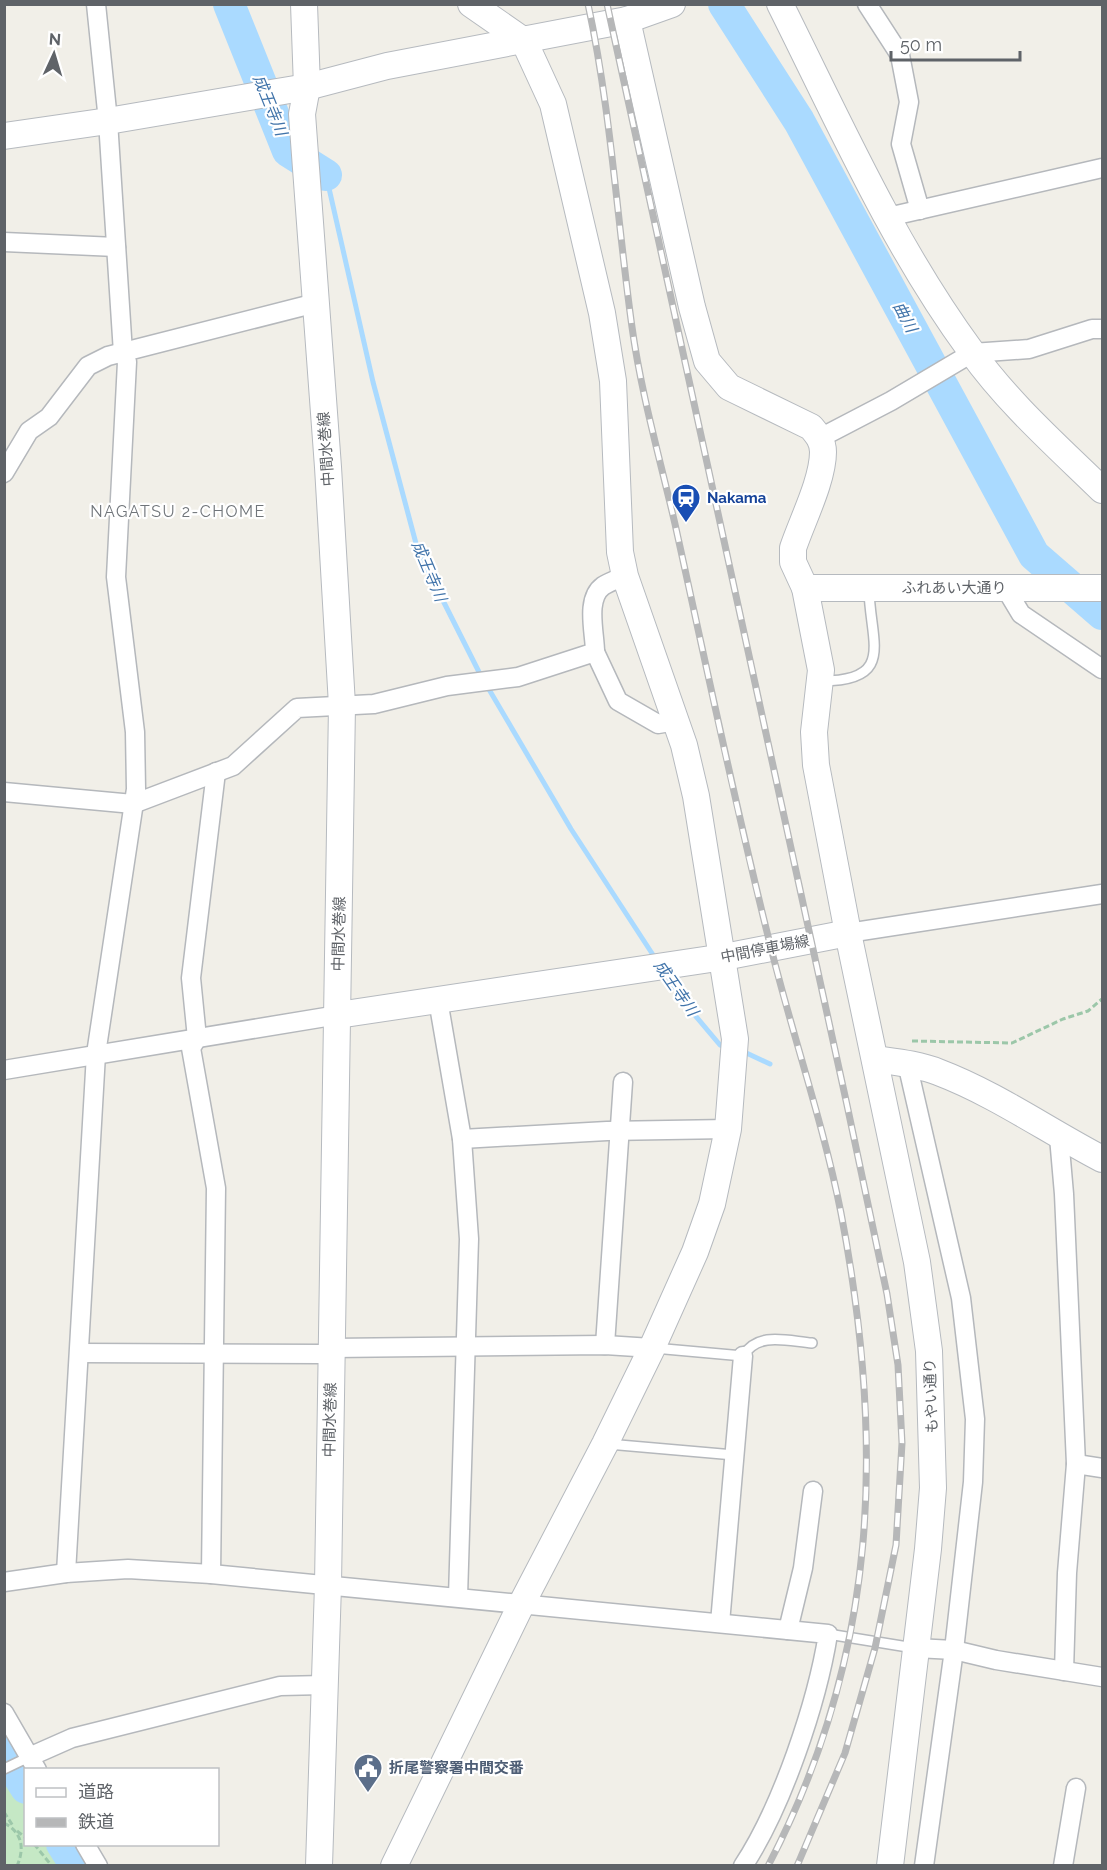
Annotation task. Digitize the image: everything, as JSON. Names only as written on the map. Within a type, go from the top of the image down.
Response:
[{"type":"street","points":[[66,1573],[96,1054],[136,789],[135,732],[116,577],[127,362],[123,353],[108,121],[96,4]]},
{"type":"street","name":"中間水巻線","points":[[304,4],[307,87],[302,114],[342,705],[328,1585],[319,1866]]},
{"type":"street","points":[[394,1866],[521,1605],[605,1444],[652,1348],[695,1252],[712,1204],[728,1129],[735,1039],[724,957],[696,796],[676,721],[625,576],[618,528],[613,381],[602,313],[553,104],[524,41],[471,4]]},
{"type":"street","points":[[4,135],[108,121],[307,87],[387,66],[524,41],[672,4]]},
{"type":"street","points":[[780,4],[888,217],[931,295],[972,353],[1038,428],[1102,490]]},
{"type":"street","points":[[867,4],[900,55],[909,102],[901,144],[920,210]]},
{"type":"street","points":[[634,13],[692,307],[707,361],[729,387],[811,427],[820,438],[824,450],[821,468],[793,548],[792,562],[805,588],[821,670],[814,732],[816,765],[848,933],[1102,894]]},
{"type":"street","points":[[888,217],[1102,168]]},
{"type":"street","points":[[4,242],[116,247]]},
{"type":"street","points":[[4,473],[29,430],[50,417],[88,366],[108,356],[316,303]]},
{"type":"street","points":[[820,438],[891,401],[972,353],[1029,350],[1092,329],[1102,329]]},
{"type":"street","points":[[625,576],[602,586],[592,604],[595,652],[618,701],[658,724],[676,721]]},
{"type":"street","name":"ふれあい大通り","points":[[805,588],[1102,588]]},
{"type":"street","points":[[1006,589],[1021,614],[1102,669]]},
{"type":"street","points":[[4,792],[133,804],[233,766],[297,708],[374,704],[447,686],[518,677],[595,652]]},
{"type":"street","points":[[212,1574],[216,1188],[191,1048],[197,1038],[191,978],[216,772]]},
{"type":"street","name":"中間停車場線","points":[[338,1016],[724,957],[848,933]]},
{"type":"street","name":"もやい通り","points":[[848,933],[917,1262],[929,1351],[933,1488],[890,1866]]},
{"type":"street","points":[[438,1000],[462,1140],[469,1239],[458,1597]]},
{"type":"street","points":[[4,1070],[338,1016]]},
{"type":"street","points":[[907,1052],[961,1298],[975,1419],[973,1482],[954,1650],[924,1866]]},
{"type":"street","points":[[875,1059],[907,1052],[938,1072],[1003,1104],[1102,1159]]},
{"type":"street","points":[[604,1345],[623,1082]]},
{"type":"street","points":[[462,1140],[621,1131],[728,1129]]},
{"type":"street","points":[[1059,1137],[1064,1194],[1076,1464],[1067,1573],[1064,1671]]},
{"type":"street","points":[[80,1353],[322,1354],[332,1348],[604,1345],[652,1348]]},
{"type":"street","points":[[720,1623],[742,1356]]},
{"type":"street","points":[[1076,1464],[1102,1468]]},
{"type":"street","points":[[788,1630],[803,1568],[813,1491]]},
{"type":"street","points":[[4,1582],[66,1573],[128,1569],[212,1574],[828,1634],[821,1678],[807,1719],[773,1808],[743,1866]]},
{"type":"street","points":[[916,1648],[954,1650],[996,1660],[1102,1677]]},
{"type":"street","points":[[4,1713],[33,1763],[72,1738],[280,1686],[324,1685]]},
{"type":"street","points":[[1063,1866],[1076,1788]]},
{"type":"street","points":[[86,1846],[98,1866]]},
{"type":"lane","points":[[820,681],[857,678],[868,669],[875,658],[869,588]]},
{"type":"lane","points":[[652,1348],[742,1356],[751,1345],[761,1340],[812,1343]]},
{"type":"lane","points":[[605,1444],[734,1455]]},
{"type":"lane","points":[[828,1634],[916,1648]]},
{"type":"lane","points":[[4,1769],[33,1763]]},
{"type":"path","points":[[907,1052],[1012,1043],[1063,1019],[1088,1011],[1102,999]]},
{"type":"path","points":[[4,1812],[15,1829],[22,1847],[17,1866]]},
{"type":"path","points":[[4,1822],[24,1836]]},
{"type":"path","points":[[35,1846],[52,1866]]},
{"type":"green space","points":[[4,1769],[24,1798],[24,1846],[58,1846],[72,1865],[5,1865]]},
{"type":"waterway","name":"成王寺川","points":[[229,4],[288,151],[326,175]]},
{"type":"waterway","name":"曲川","points":[[724,4],[799,121],[1034,555],[1102,614]]},
{"type":"waterway","name":"成王寺川","points":[[326,175],[373,382],[418,551],[482,678]]},
{"type":"waterway","name":"成王寺川","points":[[487,686],[571,829],[657,961]]},
{"type":"waterway","name":"成王寺川","points":[[666,974],[688,1007],[720,1045],[728,1047]]},
{"type":"waterway","name":"成王寺川","points":[[740,1050],[770,1064]]},
{"type":"waterway","points":[[4,1753],[24,1785]]},
{"type":"waterway","points":[[63,1846],[76,1866]]},
{"type":"railway","points":[[588,4],[602,84],[640,376],[757,892],[834,1179],[855,1298],[864,1382],[867,1465],[863,1546],[851,1627],[832,1707],[805,1787],[768,1866]]},
{"type":"railway","points":[[607,4],[847,1105],[887,1294],[898,1365],[902,1443],[896,1545],[875,1648],[845,1753],[797,1866]]},
{"type":"place","name":"Nakama","points":[[686,524]]},
{"type":"place","name":"折尾警察署中間交番","points":[[368,1794]]},
{"type":"district","name":"NAGATSU 2-CHOME","points":[[178,511]]}]
